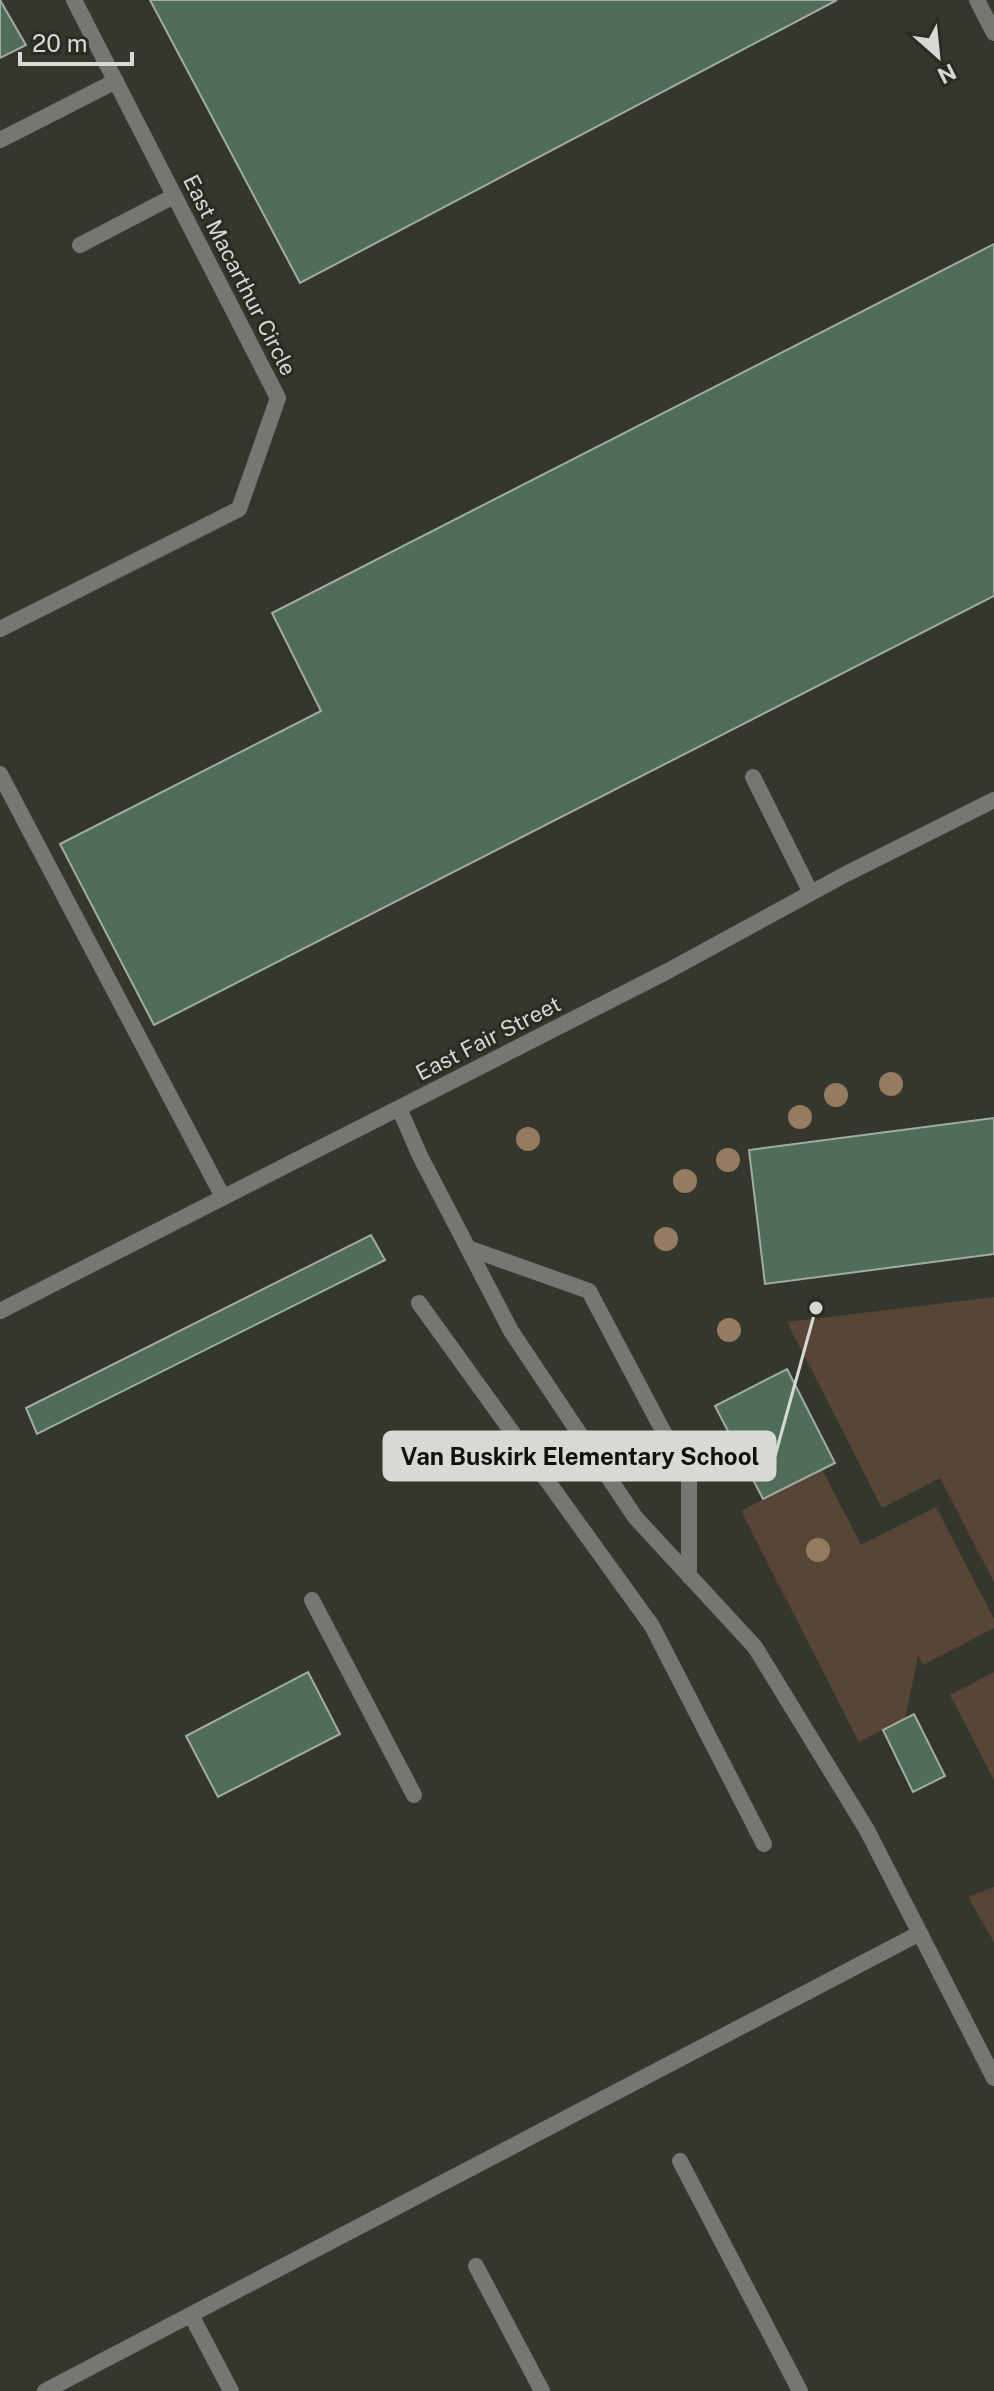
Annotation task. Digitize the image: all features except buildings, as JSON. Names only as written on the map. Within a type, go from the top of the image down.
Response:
[{"type":"street","name":"East Macarthur Circle","points":[[0,629],[239,509],[278,398],[74,0]]},
{"type":"street","points":[[977,0],[994,33]]},
{"type":"street","points":[[0,140],[116,81]]},
{"type":"street","points":[[80,245],[174,196]]},
{"type":"street","points":[[0,774],[223,1197]]},
{"type":"street","points":[[753,777],[811,893]]},
{"type":"street","name":"East Fair Street","points":[[0,1311],[994,800]]},
{"type":"street","points":[[399,1108],[420,1156],[511,1331],[635,1517],[755,1647],[867,1830],[994,2078]]},
{"type":"street","points":[[468,1248],[589,1291],[689,1480],[689,1576]]},
{"type":"street","points":[[419,1303],[652,1626],[764,1844]]},
{"type":"street","points":[[312,1600],[414,1795]]},
{"type":"street","points":[[45,2391],[920,1933]]},
{"type":"street","points":[[680,2161],[800,2391]]},
{"type":"street","points":[[476,2266],[542,2391]]},
{"type":"street","points":[[191,2315],[231,2391]]},
{"type":"shaded area","points":[[994,1297],[994,1582],[940,1478],[882,1508],[787,1322]]},
{"type":"shaded area","points":[[822,1469],[861,1545],[936,1507],[994,1619],[994,1628],[923,1665],[918,1656],[905,1719],[859,1742],[741,1511]]},
{"type":"shaded area","points":[[994,1672],[994,1780],[950,1695]]},
{"type":"shaded area","points":[[994,1887],[994,1942],[968,1897]]},
{"type":"place","name":"Van Buskirk Elementary School","points":[[816,1308]]}]
